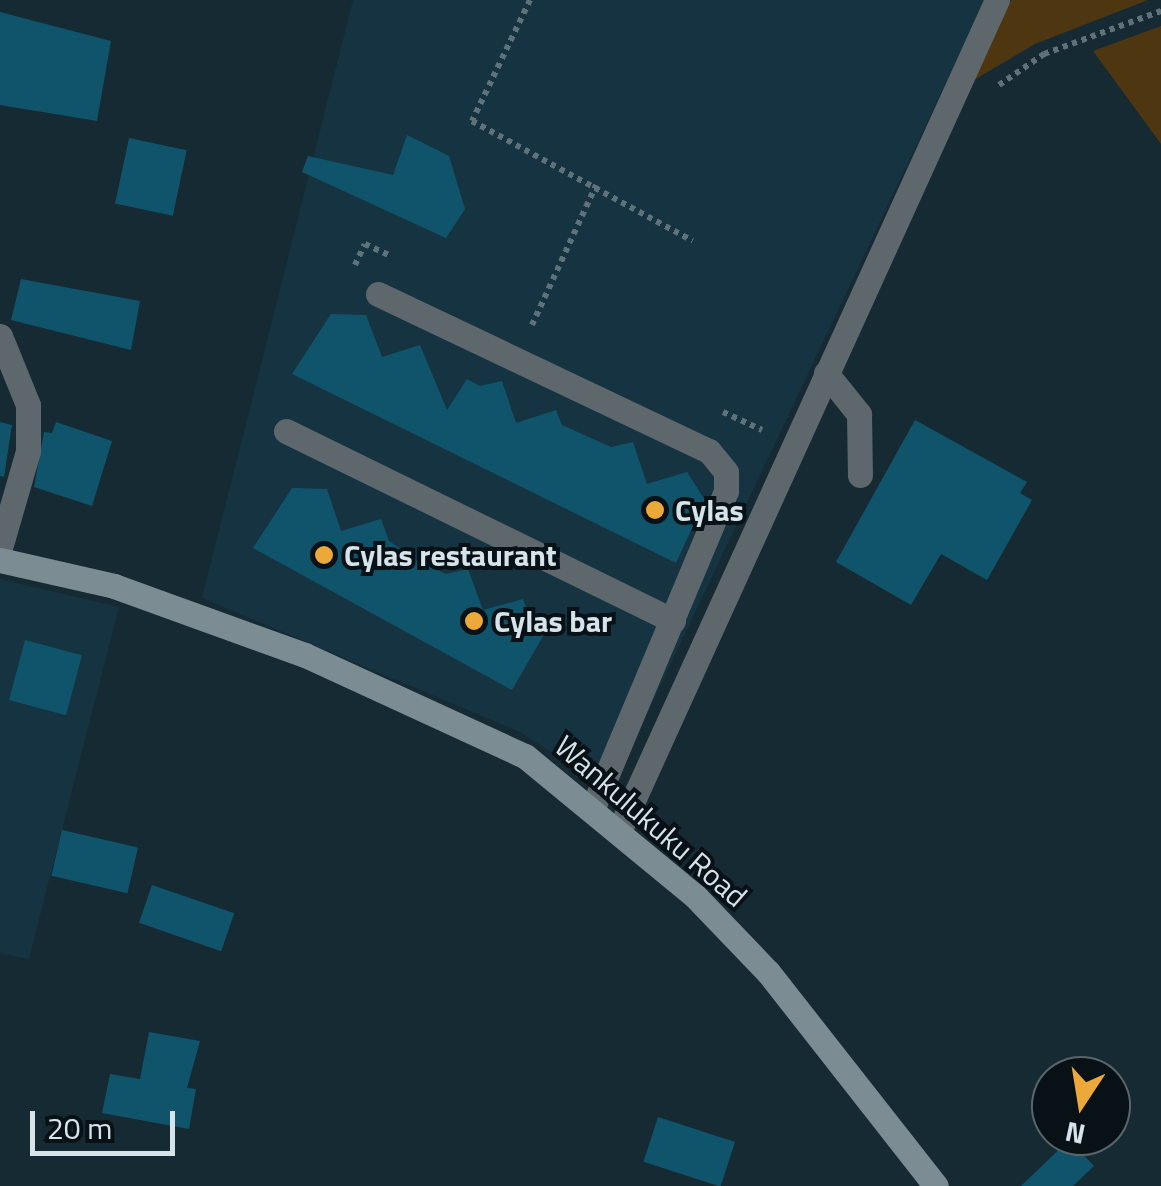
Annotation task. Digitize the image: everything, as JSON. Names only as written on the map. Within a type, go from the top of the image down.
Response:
[{"type":"main road","name":"Wankulukuku Road","points":[[0,560],[114,586],[428,706],[525,756],[620,829],[768,972],[936,1186]]},
{"type":"street","points":[[620,829],[997,0]]},
{"type":"street","points":[[378,294],[709,451],[726,472],[726,491],[593,808]]},
{"type":"street","points":[[0,336],[28,406],[28,451],[0,548]]},
{"type":"street","points":[[826,372],[858,414],[860,475]]},
{"type":"street","points":[[286,431],[673,620]]},
{"type":"path","points":[[530,0],[472,121],[693,241]]},
{"type":"path","points":[[996,88],[1044,54],[1161,10]]},
{"type":"path","points":[[532,324],[596,185]]},
{"type":"shaded area","points":[[353,0],[985,0],[611,790],[518,731],[202,598]]},
{"type":"shaded area","points":[[1011,0],[1148,0],[1035,44],[974,80]]},
{"type":"shaded area","points":[[1161,26],[1161,144],[1093,51]]},
{"type":"shaded area","points":[[0,579],[119,607],[29,959],[0,953]]},
{"type":"building","points":[[0,12],[111,41],[97,121],[0,105]]},
{"type":"building","points":[[407,135],[449,156],[465,209],[446,238],[302,172],[308,156],[393,175]]},
{"type":"building","points":[[129,138],[187,150],[173,216],[115,204]]},
{"type":"building","points":[[21,279],[140,301],[131,350],[11,320]]},
{"type":"building","points":[[331,314],[366,315],[382,357],[420,345],[447,410],[467,379],[480,386],[502,381],[516,423],[556,410],[562,425],[611,447],[633,442],[647,484],[687,472],[705,500],[676,563],[292,374]]},
{"type":"building","points":[[915,420],[1027,482],[1020,493],[1032,500],[987,580],[941,554],[911,605],[836,562]]},
{"type":"building","points":[[0,422],[12,425],[4,477],[0,476]]},
{"type":"building","points":[[56,422],[112,441],[92,506],[34,487],[44,432],[52,433]]},
{"type":"building","points":[[292,488],[327,489],[341,531],[381,519],[389,541],[418,561],[446,574],[468,569],[483,610],[523,599],[531,621],[546,631],[512,690],[253,548]]},
{"type":"building","points":[[25,640],[82,655],[66,715],[9,700]]},
{"type":"building","points":[[62,830],[138,848],[127,893],[51,876]]},
{"type":"building","points":[[152,885],[234,913],[221,951],[139,923]]},
{"type":"building","points":[[149,1032],[200,1041],[187,1088],[196,1089],[189,1129],[102,1113],[110,1074],[140,1079]]},
{"type":"building","points":[[658,1117],[735,1142],[721,1186],[643,1162]]},
{"type":"building","points":[[1052,1156],[1084,1156],[1094,1166],[1073,1186],[1021,1186]]},
{"type":"place","name":"Cylas","points":[[655,510]]},
{"type":"place","name":"Cylas restaurant","points":[[324,555]]},
{"type":"place","name":"Cylas bar","points":[[474,621]]}]
